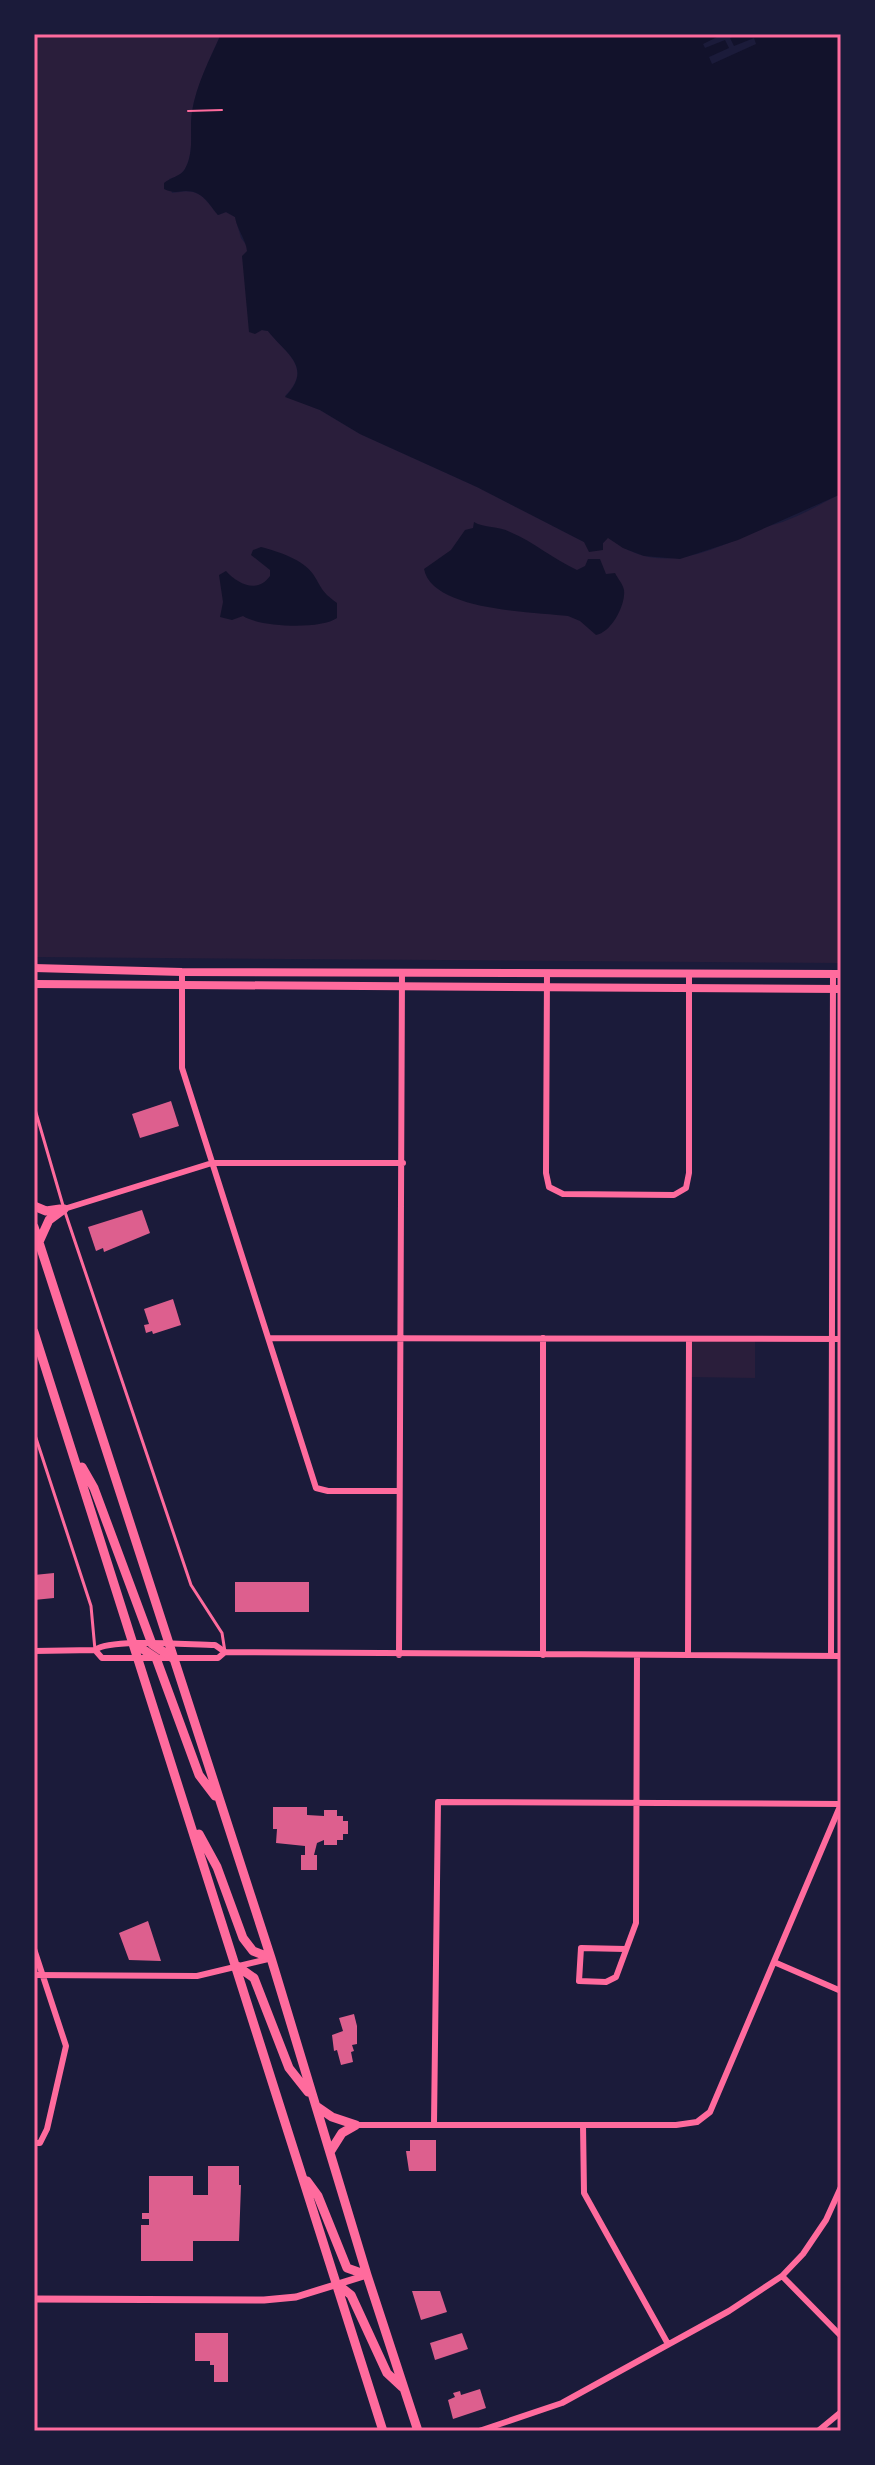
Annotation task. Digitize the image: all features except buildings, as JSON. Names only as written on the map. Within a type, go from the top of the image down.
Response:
[{"type":"main road","points":[[34,968],[182,972],[837,974]]},
{"type":"main road","points":[[34,984],[837,989]]},
{"type":"main road","points":[[34,1206],[46,1211],[64,1209]]},
{"type":"main road","points":[[39,1242],[49,1220],[64,1209]]},
{"type":"main road","points":[[34,1227],[271,1958],[367,2275],[418,2431]]},
{"type":"main road","points":[[34,1332],[383,2431]]},
{"type":"main road","points":[[72,1449],[94,1488],[152,1644],[174,1659]]},
{"type":"main road","points":[[135,1644],[156,1658],[199,1775],[219,1801]]},
{"type":"main road","points":[[188,1813],[217,1867],[243,1938],[253,1951],[271,1958]]},
{"type":"main road","points":[[237,1966],[254,1978],[289,2068],[314,2101],[332,2117],[356,2125]]},
{"type":"main road","points":[[330,2152],[342,2133],[356,2125]]},
{"type":"main road","points":[[302,2173],[318,2196],[347,2268],[367,2275]]},
{"type":"main road","points":[[337,2284],[351,2295],[387,2373],[404,2388]]},
{"type":"street","points":[[182,972],[182,1068],[316,1488],[328,1491],[399,1491]]},
{"type":"street","points":[[399,1655],[402,973]]},
{"type":"street","points":[[547,974],[546,1173],[549,1187],[563,1194],[674,1195],[686,1188],[689,1173],[689,974]]},
{"type":"street","points":[[831,1656],[837,974]]},
{"type":"street","points":[[64,1209],[212,1163],[403,1163]]},
{"type":"street","points":[[270,1338],[841,1339]]},
{"type":"street","points":[[543,1338],[543,1655]]},
{"type":"street","points":[[688,1655],[689,1339]]},
{"type":"street","points":[[832,1450],[841,1450]]},
{"type":"street","points":[[34,1651],[95,1650],[102,1644],[169,1644],[215,1645],[225,1652],[841,1656]]},
{"type":"street","points":[[95,1650],[102,1658],[218,1658],[225,1652]]},
{"type":"street","points":[[625,1949],[581,1948],[579,1981],[611,1981],[622,1967],[625,1949],[636,1923],[637,1655]]},
{"type":"street","points":[[356,2125],[676,2125],[697,2122],[710,2112],[841,1804],[438,1802],[434,2124]]},
{"type":"street","points":[[34,1949],[66,2046],[47,2129],[40,2143],[34,2143]]},
{"type":"street","points":[[34,1975],[197,1976],[271,1958]]},
{"type":"street","points":[[774,1962],[841,1991]]},
{"type":"street","points":[[583,2125],[584,2193],[668,2344]]},
{"type":"street","points":[[479,2431],[562,2403],[729,2311],[782,2276],[803,2254],[826,2220],[841,2187]]},
{"type":"street","points":[[34,2299],[264,2300],[296,2297],[367,2275]]},
{"type":"street","points":[[782,2276],[841,2336]]},
{"type":"street","points":[[818,2431],[841,2412]]},
{"type":"lane","points":[[34,1106],[64,1209],[191,1585],[222,1633],[225,1652]]},
{"type":"lane","points":[[34,1432],[91,1606],[95,1650]]},
{"type":"path","points":[[188,111],[222,110]]},
{"type":"shaded area","points":[[34,34],[221,34],[193,106],[188,161],[182,173],[169,179],[172,193],[195,192],[218,215],[226,212],[235,217],[241,238],[247,246],[262,330],[268,331],[297,368],[297,377],[285,396],[320,410],[360,434],[477,487],[584,542],[603,543],[608,537],[624,548],[658,558],[691,556],[707,551],[797,516],[841,494],[841,963],[34,957]]},
{"type":"shaded area","points":[[221,34],[841,34],[841,494],[738,540],[680,559],[644,556],[608,538],[603,543],[603,550],[589,552],[584,542],[477,487],[360,434],[320,410],[285,397],[297,377],[297,369],[289,354],[268,331],[249,332],[242,256],[247,251],[235,217],[226,212],[218,215],[204,198],[191,191],[172,192],[164,189],[164,183],[181,174],[188,162],[194,102]]},
{"type":"shaded area","points":[[474,522],[519,536],[577,570],[585,566],[588,559],[600,559],[606,574],[615,573],[624,590],[623,603],[612,624],[596,635],[580,621],[568,616],[486,607],[445,594],[431,583],[424,569],[451,550],[465,530],[473,528]]},
{"type":"shaded area","points":[[261,547],[290,557],[309,569],[325,593],[337,603],[337,618],[318,624],[290,626],[262,623],[243,616],[232,620],[220,617],[223,602],[219,575],[226,571],[236,580],[254,586],[270,576],[270,570],[251,555],[253,550]]},
{"type":"shaded area","points":[[689,1339],[755,1339],[755,1378],[689,1377]]},
{"type":"pier","points":[[723,34],[739,34],[730,38],[734,46],[754,38],[756,44],[712,64],[709,57],[729,48],[725,40],[705,48],[703,44]]}]
